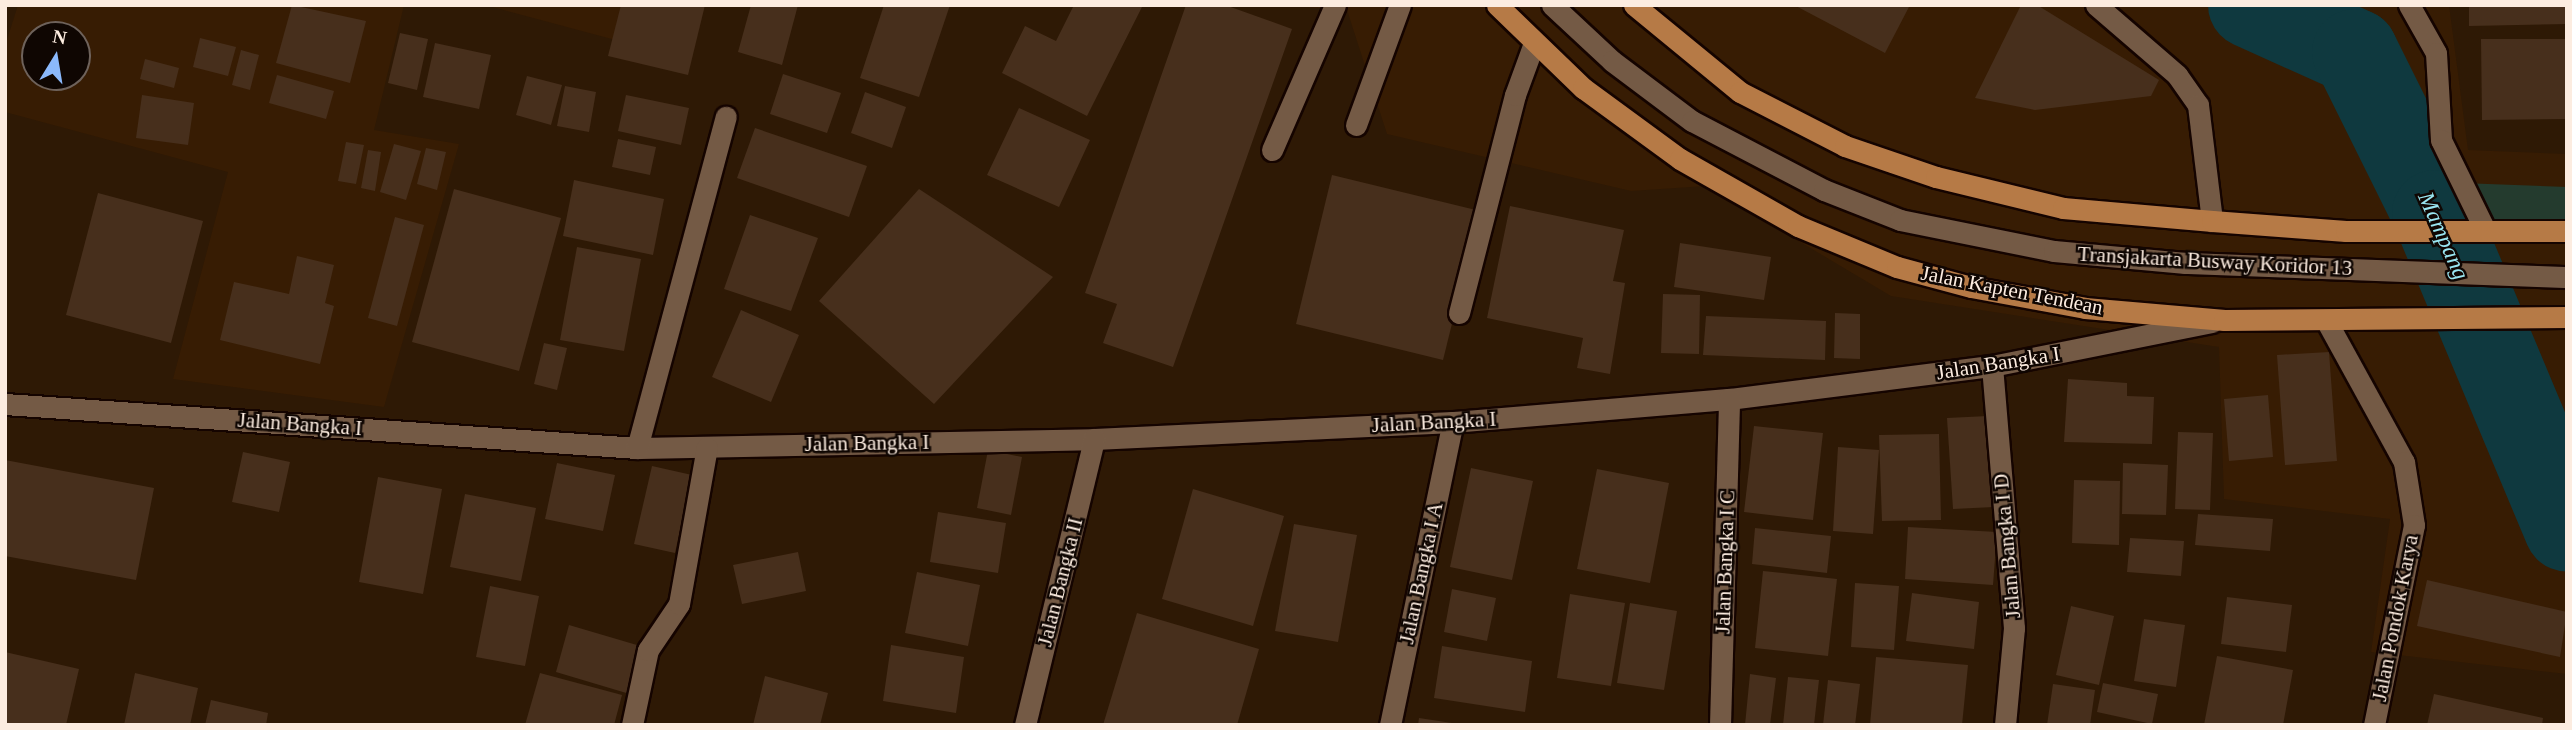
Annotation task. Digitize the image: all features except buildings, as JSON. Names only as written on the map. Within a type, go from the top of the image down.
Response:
[{"type":"main road","name":"Jalan Kapten Tendean","points":[[1497,5],[1583,88],[1689,165],[1798,226],[1897,267],[1971,287],[2085,308],[2224,320],[2327,322],[2358,318],[2557,316]]},
{"type":"main road","points":[[1634,5],[1740,92],[1845,146],[1936,177],[2063,208],[2346,231],[2567,231]]},
{"type":"street","points":[[1272,150],[1335,5]]},
{"type":"street","points":[[1356,125],[1400,5]]},
{"type":"street","name":"Transjakarta Busway Koridor 13","points":[[1552,5],[1612,61],[1692,121],[1813,185],[1900,220],[2054,251],[2185,263],[2567,276]]},
{"type":"street","points":[[2096,5],[2177,75],[2198,105],[2212,221]]},
{"type":"street","points":[[2409,5],[2436,53],[2441,140],[2485,230]]},
{"type":"street","points":[[1459,313],[1515,95],[1534,43]]},
{"type":"street","points":[[637,447],[726,117]]},
{"type":"street","name":"Jalan Bangka I","points":[[5,404],[637,447],[1094,439],[1453,422],[1729,399],[1992,366],[2224,320]]},
{"type":"street","name":"Jalan Pondok Karya","points":[[2327,322],[2404,462],[2414,525],[2374,725]]},
{"type":"street","name":"Jalan Bangka I D","points":[[1992,366],[2014,628],[2005,725]]},
{"type":"street","name":"Jalan Bangka I C","points":[[1720,725],[1729,399]]},
{"type":"street","name":"Jalan Bangka I A","points":[[1390,725],[1453,422]]},
{"type":"street","name":"Jalan Bangka II","points":[[1025,725],[1094,439]]},
{"type":"street","points":[[632,725],[648,650],[679,604],[707,447]]},
{"type":"shaded area","points":[[18,5],[404,5],[374,130],[459,144],[384,407],[173,379],[228,172],[5,112],[5,46]]},
{"type":"shaded area","points":[[485,5],[636,5],[623,42]]},
{"type":"shaded area","points":[[1276,5],[2449,5],[2468,150],[2567,154],[2567,674],[2371,652],[2390,519],[2224,499],[2219,347],[1891,296],[1706,186],[1631,191],[1387,134],[1347,10]]},
{"type":"green space","points":[[2461,183],[2567,187],[2567,231],[2485,230]]},
{"type":"waterway","name":"Mampang","points":[[2251,5],[2355,52],[2435,213],[2567,529]]}]
